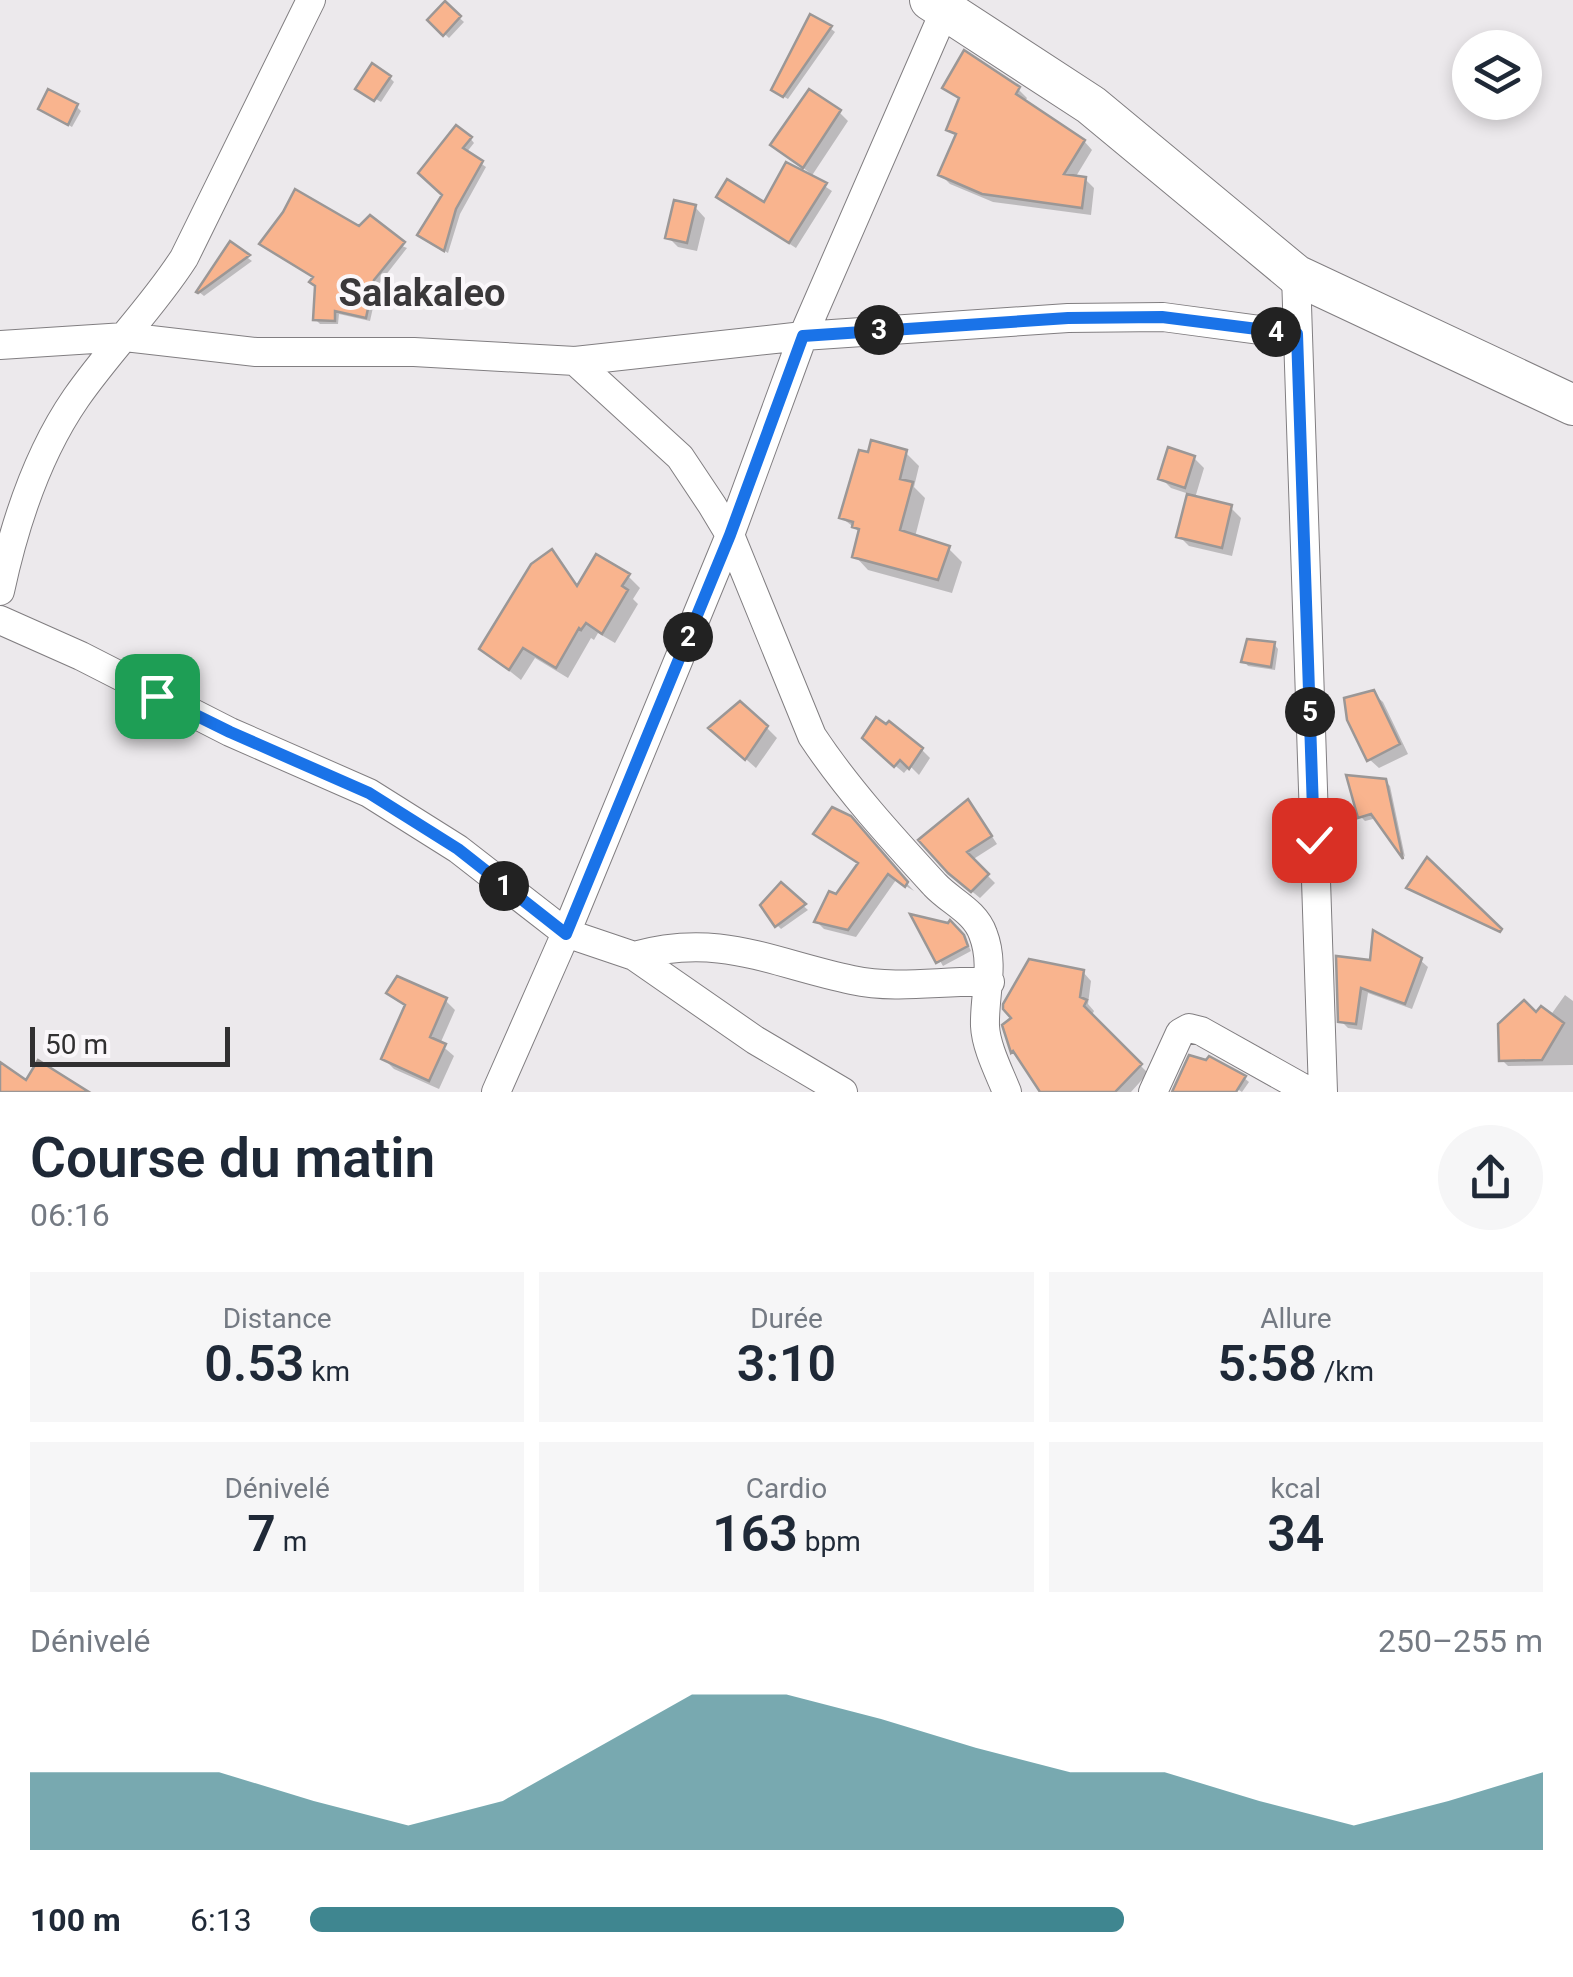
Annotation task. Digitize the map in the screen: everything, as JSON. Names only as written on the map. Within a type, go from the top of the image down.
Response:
[{"type":"main road","points":[[938,5],[1091,105],[1296,275],[1573,405]]},
{"type":"street","points":[[0,590],[44,456],[75,399],[184,258],[311,0]]},
{"type":"street","points":[[496,1092],[566,934],[730,535],[803,336],[938,5]]},
{"type":"street","points":[[1296,275],[1322,1092]]},
{"type":"street","points":[[0,345],[125,337],[256,352],[414,352],[574,361],[803,336],[1068,318],[1144,317],[1297,334]]},
{"type":"street","points":[[574,361],[680,458],[730,535],[812,736],[830,763],[934,884],[972,915],[982,930],[990,982],[985,1032],[1006,1092]]},
{"type":"street","points":[[0,620],[81,656],[230,732],[369,793],[458,849],[566,934],[634,956],[755,1040],[843,1092]]},
{"type":"street","points":[[634,956],[661,948],[713,946],[869,982],[903,986],[990,982]]},
{"type":"street","points":[[1153,1092],[1180,1033],[1189,1028],[1310,1092]]},
{"type":"building","points":[[445,1],[461,16],[443,36],[427,20]]},
{"type":"building","points":[[810,14],[832,26],[783,97],[771,90]]},
{"type":"building","points":[[964,50],[1020,87],[1016,94],[1085,140],[1064,174],[1086,177],[1082,208],[982,194],[938,175],[956,134],[946,130],[959,98],[942,88]]},
{"type":"building","points":[[372,63],[391,76],[374,101],[355,89]]},
{"type":"building","points":[[48,89],[78,104],[68,125],[38,109]]},
{"type":"building","points":[[809,89],[841,110],[803,168],[770,145]]},
{"type":"building","points":[[456,125],[472,137],[463,148],[483,161],[456,209],[444,251],[417,235],[442,195],[418,173]]},
{"type":"building","points":[[786,162],[827,183],[789,243],[716,197],[727,179],[764,202]]},
{"type":"building","points":[[295,189],[359,226],[370,215],[405,242],[374,280],[366,318],[335,311],[335,321],[313,320],[315,286],[309,282],[313,277],[259,244]]},
{"type":"building","points":[[674,200],[696,205],[687,243],[665,238]]},
{"type":"building","points":[[230,241],[250,255],[196,292]]},
{"type":"building","points":[[871,440],[907,450],[900,479],[913,482],[900,530],[950,546],[938,580],[852,557],[859,529],[852,527],[853,522],[839,518],[859,450],[868,452]]},
{"type":"building","points":[[1168,447],[1195,456],[1185,488],[1158,479]]},
{"type":"building","points":[[1187,494],[1232,505],[1222,548],[1176,537]]},
{"type":"building","points":[[552,549],[577,586],[596,554],[630,574],[622,586],[628,590],[602,634],[586,623],[579,628],[556,668],[523,648],[509,670],[479,649],[531,564]]},
{"type":"building","points":[[1247,639],[1275,642],[1271,667],[1241,662]]},
{"type":"building","points":[[1374,690],[1400,744],[1367,761],[1347,720],[1344,698]]},
{"type":"building","points":[[740,701],[768,726],[745,760],[708,728]]},
{"type":"building","points":[[876,717],[886,724],[889,721],[923,748],[909,769],[900,760],[894,767],[862,738]]},
{"type":"building","points":[[1346,775],[1386,779],[1403,859],[1371,814],[1358,818]]},
{"type":"building","points":[[968,799],[992,836],[967,852],[989,874],[971,892],[918,840]]},
{"type":"building","points":[[832,807],[851,816],[908,882],[905,887],[888,874],[848,930],[814,922],[829,891],[836,894],[858,863],[813,834]]},
{"type":"building","points":[[1427,857],[1502,929],[1500,932],[1406,888]]},
{"type":"building","points":[[781,882],[806,904],[775,927],[760,905]]},
{"type":"building","points":[[910,914],[948,923],[950,920],[968,946],[936,963]]},
{"type":"building","points":[[1373,930],[1422,958],[1405,1004],[1361,988],[1356,1024],[1338,1022],[1336,956],[1370,960]]},
{"type":"building","points":[[1029,959],[1084,970],[1080,997],[1087,1000],[1084,1006],[1142,1064],[1115,1092],[1040,1092],[1011,1053],[1002,1025],[1011,1018],[1003,1004]]},
{"type":"building","points":[[397,976],[447,998],[430,1037],[446,1044],[429,1081],[381,1059],[405,1005],[386,993]]},
{"type":"building","points":[[1524,1000],[1536,1012],[1541,1006],[1564,1023],[1542,1060],[1499,1061],[1498,1024]]},
{"type":"building","points":[[1189,1055],[1206,1060],[1209,1056],[1246,1076],[1236,1092],[1172,1092]]},
{"type":"building","points":[[38,1060],[89,1092],[0,1092],[0,1062],[26,1080]]},
{"type":"district","name":"Salakaleo","points":[[422,293]]},
{"type":"route","points":[[157,696],[369,793],[458,849],[566,934],[730,535],[803,336],[1068,318],[1162,317],[1297,334],[1314,840]]}]
